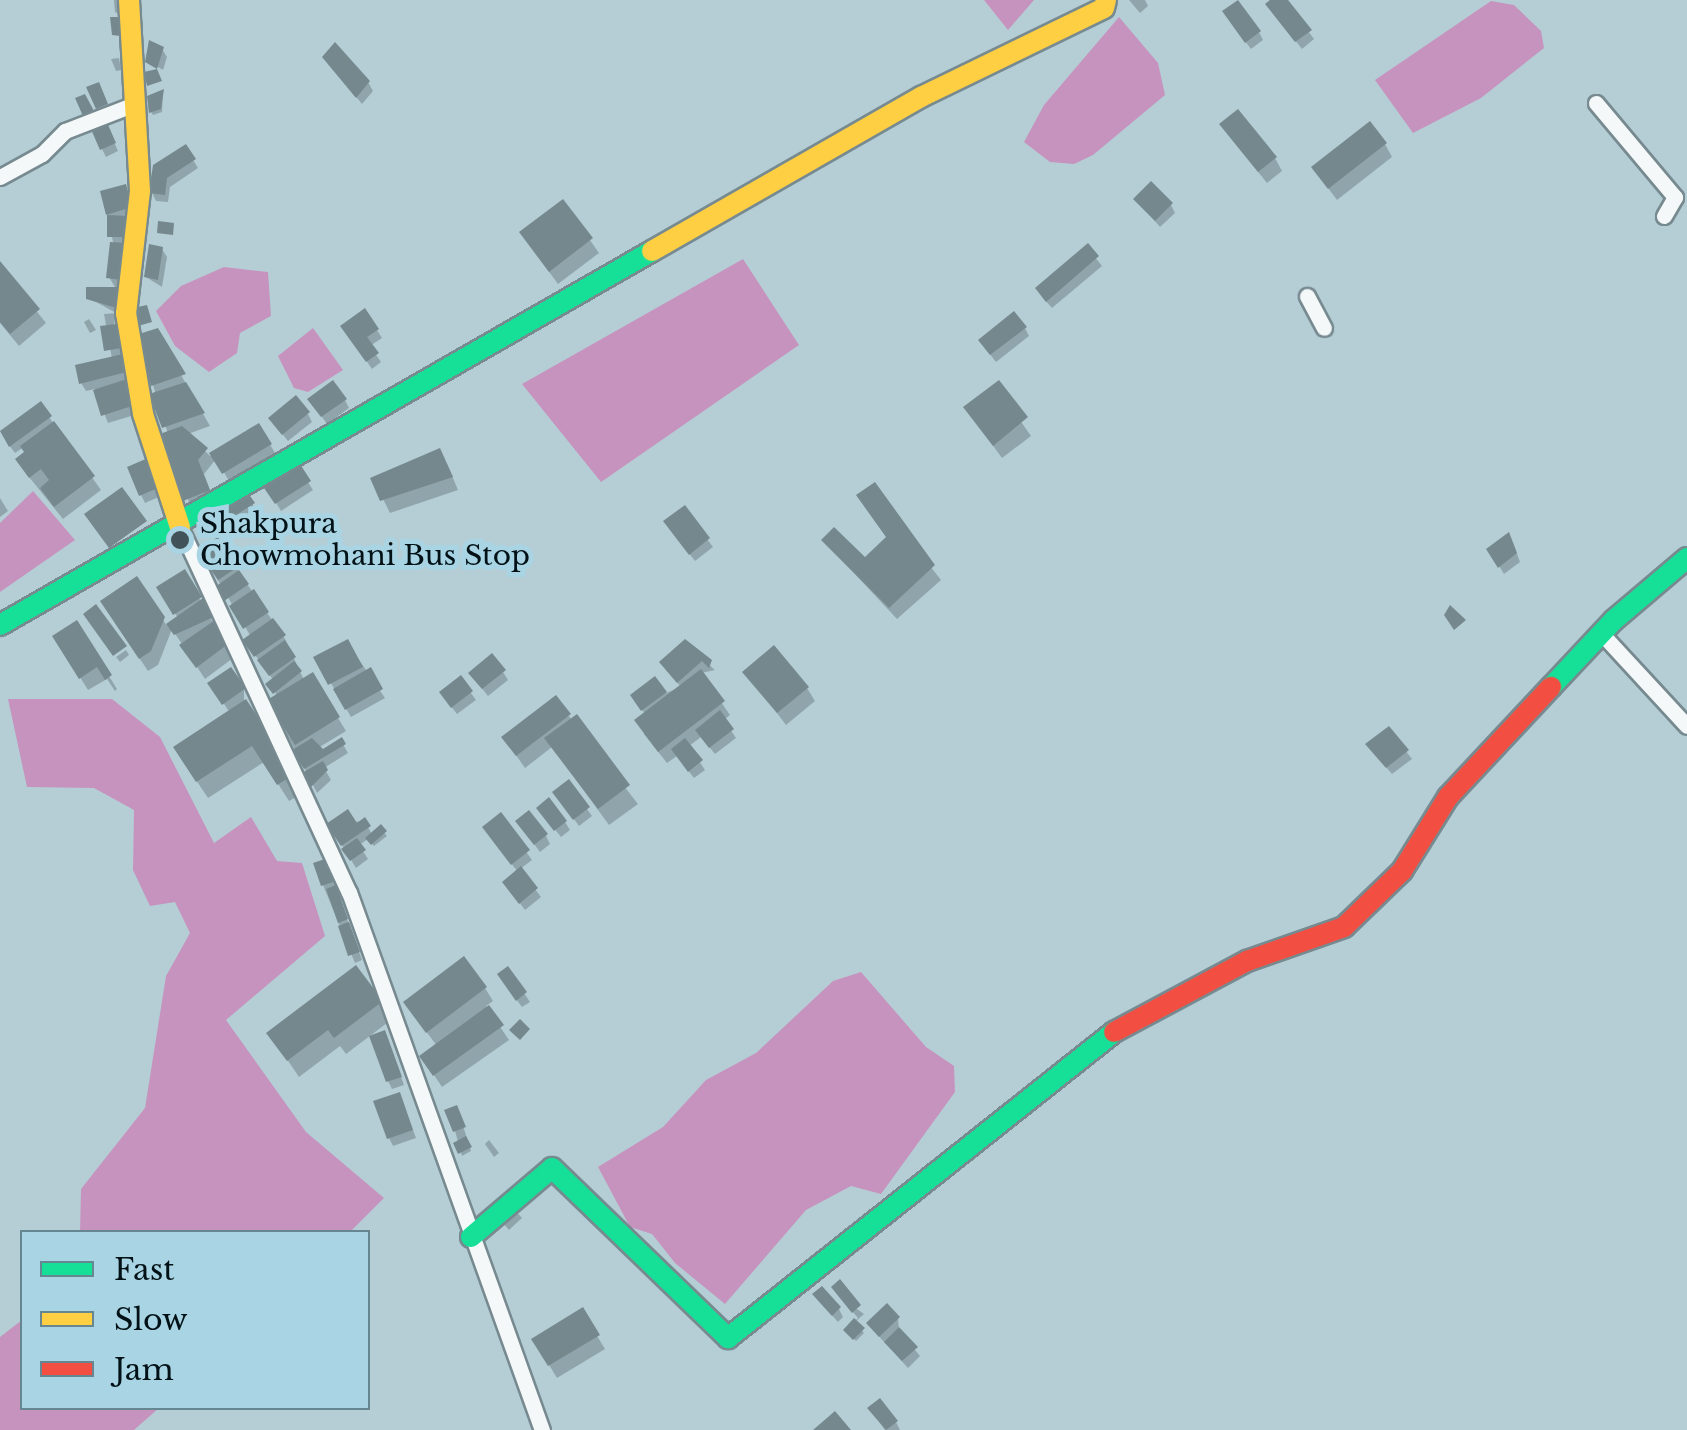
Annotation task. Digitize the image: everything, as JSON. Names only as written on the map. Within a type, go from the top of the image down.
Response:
[{"type":"main road","points":[[128,0],[140,192],[126,313],[142,414],[180,527]]},
{"type":"main road","points":[[0,625],[180,527],[921,96],[1104,8],[1106,0]]},
{"type":"main road","points":[[472,1237],[552,1168],[728,1338],[1098,1041],[1246,961],[1344,927],[1402,871],[1448,797],[1602,634],[1687,558]]},
{"type":"street","points":[[1596,103],[1675,197],[1664,216]]},
{"type":"street","points":[[0,177],[42,154],[66,131],[132,105]]},
{"type":"street","points":[[1306,296],[1324,328]]},
{"type":"street","points":[[180,527],[349,892],[542,1430]]},
{"type":"street","points":[[1602,634],[1687,726]]},
{"type":"shaded area","points":[[984,0],[1034,0],[1008,30]]},
{"type":"shaded area","points":[[1491,1],[1514,5],[1541,31],[1544,48],[1481,98],[1413,133],[1375,80]]},
{"type":"shaded area","points":[[1119,17],[1158,63],[1165,95],[1093,155],[1074,164],[1050,162],[1024,142],[1044,105]]},
{"type":"shaded area","points":[[743,259],[799,345],[601,482],[522,384]]},
{"type":"shaded area","points":[[224,267],[268,272],[271,316],[240,333],[237,353],[209,372],[175,346],[156,311],[181,286]]},
{"type":"shaded area","points":[[313,328],[343,370],[308,392],[294,388],[278,356]]},
{"type":"shaded area","points":[[33,491],[75,540],[0,592],[0,523]]},
{"type":"shaded area","points":[[8,699],[112,699],[160,737],[214,843],[251,817],[277,861],[302,863],[325,936],[226,1020],[306,1132],[384,1198],[352,1230],[80,1230],[81,1189],[145,1108],[166,976],[190,933],[175,902],[150,906],[133,870],[134,810],[94,788],[27,787]]},
{"type":"shaded area","points":[[861,972],[926,1047],[954,1066],[955,1092],[881,1194],[851,1186],[806,1210],[725,1304],[675,1263],[652,1234],[630,1227],[598,1167],[663,1127],[706,1080],[756,1053],[833,981]]},
{"type":"shaded area","points":[[20,1322],[20,1410],[157,1410],[134,1430],[0,1430],[0,1337]]},
{"type":"building","points":[[1238,0],[1261,31],[1245,43],[1222,11]]},
{"type":"building","points":[[1270,0],[1288,0],[1312,30],[1295,42],[1265,4]]},
{"type":"building","points":[[110,17],[120,17],[120,36],[112,35]]},
{"type":"building","points":[[149,40],[164,47],[157,69],[145,62]]},
{"type":"building","points":[[335,42],[370,81],[356,98],[322,57]]},
{"type":"building","points":[[157,69],[162,81],[147,86],[144,72]]},
{"type":"building","points":[[99,82],[108,104],[96,109],[86,87]]},
{"type":"building","points":[[164,89],[161,109],[149,113],[147,96]]},
{"type":"building","points":[[85,94],[94,111],[83,116],[75,98]]},
{"type":"building","points":[[1238,109],[1277,157],[1258,172],[1219,124]]},
{"type":"building","points":[[106,120],[116,143],[100,150],[90,127]]},
{"type":"building","points":[[1370,121],[1387,143],[1328,189],[1311,167]]},
{"type":"building","points":[[186,144],[196,159],[167,178],[165,195],[149,193],[153,165]]},
{"type":"building","points":[[1151,181],[1173,203],[1155,221],[1133,199]]},
{"type":"building","points":[[126,184],[132,207],[106,215],[100,191]]},
{"type":"building","points":[[563,199],[593,238],[549,272],[519,232]]},
{"type":"building","points":[[107,215],[128,216],[127,237],[107,237]]},
{"type":"building","points":[[158,221],[174,223],[173,235],[157,233]]},
{"type":"building","points":[[110,242],[126,243],[122,280],[106,278]]},
{"type":"building","points":[[1088,243],[1099,256],[1046,302],[1035,288]]},
{"type":"building","points":[[149,244],[163,247],[158,280],[144,277]]},
{"type":"building","points":[[0,261],[40,309],[10,334],[0,322]]},
{"type":"building","points":[[86,287],[120,287],[120,309],[86,299]]},
{"type":"building","points":[[147,305],[152,322],[138,326],[133,308]]},
{"type":"building","points":[[365,308],[379,329],[367,337],[379,353],[366,362],[340,326]]},
{"type":"building","points":[[1014,311],[1027,327],[990,355],[978,340]]},
{"type":"building","points":[[116,324],[121,348],[104,351],[100,326]]},
{"type":"building","points":[[158,328],[186,374],[151,386],[139,334]]},
{"type":"building","points":[[123,354],[127,372],[79,384],[75,365]]},
{"type":"building","points":[[127,379],[135,405],[101,416],[93,390]]},
{"type":"building","points":[[333,380],[347,399],[321,417],[307,399]]},
{"type":"building","points":[[999,380],[1028,417],[993,446],[963,407]]},
{"type":"building","points":[[186,382],[205,413],[162,428],[149,394]]},
{"type":"building","points":[[296,395],[310,412],[282,435],[268,418]]},
{"type":"building","points":[[41,401],[52,416],[9,447],[0,431]]},
{"type":"building","points":[[54,421],[95,476],[54,507],[40,488],[49,480],[41,469],[29,478],[15,459],[24,452],[20,446]]},
{"type":"building","points":[[259,423],[272,444],[222,474],[209,453]]},
{"type":"building","points":[[182,426],[208,448],[198,460],[210,490],[183,501],[157,435]]},
{"type":"building","points":[[440,448],[453,477],[380,501],[370,478]]},
{"type":"building","points":[[148,458],[158,488],[139,496],[127,467]]},
{"type":"building","points":[[300,464],[311,481],[275,504],[264,488]]},
{"type":"building","points":[[875,482],[935,565],[889,608],[821,540],[834,527],[865,557],[886,537],[856,495]]},
{"type":"building","points":[[122,487],[147,521],[109,548],[84,514]]},
{"type":"building","points":[[248,493],[255,503],[215,528],[209,518]]},
{"type":"building","points":[[685,505],[710,538],[689,555],[663,521]]},
{"type":"building","points":[[1509,532],[1517,553],[1498,568],[1486,549]]},
{"type":"building","points":[[218,537],[238,567],[218,580],[197,550]]},
{"type":"building","points":[[185,569],[202,597],[173,615],[156,587]]},
{"type":"building","points":[[239,570],[249,584],[224,601],[215,587]]},
{"type":"building","points":[[137,576],[165,617],[151,651],[139,659],[100,601]]},
{"type":"building","points":[[254,589],[269,612],[243,629],[229,606]]},
{"type":"building","points":[[203,598],[216,616],[174,635],[166,624]]},
{"type":"building","points":[[96,604],[127,646],[113,656],[83,614]]},
{"type":"building","points":[[1450,605],[1466,620],[1454,630],[1444,615]]},
{"type":"building","points":[[218,618],[228,644],[196,668],[179,645]]},
{"type":"building","points":[[273,618],[286,635],[254,657],[242,640]]},
{"type":"building","points":[[77,620],[112,675],[105,680],[97,667],[79,679],[52,636]]},
{"type":"building","points":[[348,639],[363,667],[328,685],[313,657]]},
{"type":"building","points":[[685,639],[712,660],[709,668],[702,661],[677,683],[659,662]]},
{"type":"building","points":[[285,640],[296,657],[269,676],[257,660]]},
{"type":"building","points":[[774,645],[809,687],[777,713],[742,672]]},
{"type":"building","points":[[492,653],[506,670],[482,689],[468,673]]},
{"type":"building","points":[[294,661],[302,671],[273,694],[265,684]]},
{"type":"building","points":[[231,667],[246,688],[222,705],[207,683]]},
{"type":"building","points":[[371,667],[383,689],[345,710],[333,689]]},
{"type":"building","points":[[701,669],[725,701],[658,752],[634,720]]},
{"type":"building","points":[[313,672],[340,717],[295,745],[267,700]]},
{"type":"building","points":[[461,675],[473,691],[451,708],[439,692]]},
{"type":"building","points":[[655,676],[667,692],[641,711],[630,695]]},
{"type":"building","points":[[556,695],[571,714],[516,756],[501,737]]},
{"type":"building","points":[[246,699],[295,774],[277,785],[252,746],[196,782],[173,747]]},
{"type":"building","points":[[720,710],[734,729],[709,748],[695,730]]},
{"type":"building","points":[[577,714],[630,785],[598,809],[544,738]]},
{"type":"building","points":[[1389,726],[1409,750],[1386,768],[1365,744]]},
{"type":"building","points":[[342,737],[346,744],[304,769],[292,750],[312,738],[323,749]]},
{"type":"building","points":[[685,738],[703,760],[688,772],[671,749]]},
{"type":"building","points":[[323,761],[328,770],[311,787],[302,773]]},
{"type":"building","points":[[569,779],[590,807],[573,820],[552,792]]},
{"type":"building","points":[[549,797],[567,821],[554,831],[536,808]]},
{"type":"building","points":[[348,809],[357,823],[365,817],[371,826],[341,846],[326,824]]},
{"type":"building","points":[[529,810],[548,834],[534,845],[515,821]]},
{"type":"building","points":[[501,812],[530,850],[511,865],[482,827]]},
{"type":"building","points":[[381,824],[387,831],[371,845],[365,838]]},
{"type":"building","points":[[357,838],[366,850],[350,861],[341,849]]},
{"type":"building","points":[[325,859],[333,882],[321,886],[313,863]]},
{"type":"building","points":[[521,866],[538,888],[519,904],[502,882]]},
{"type":"building","points":[[336,885],[348,919],[338,923],[326,889]]},
{"type":"building","points":[[349,922],[360,952],[348,956],[338,926]]},
{"type":"building","points":[[464,956],[487,987],[426,1033],[403,1002]]},
{"type":"building","points":[[356,965],[383,1001],[334,1038],[328,1030],[287,1061],[266,1033]]},
{"type":"building","points":[[508,966],[527,992],[516,1001],[497,974]]},
{"type":"building","points":[[489,1005],[504,1025],[433,1076],[419,1056]]},
{"type":"building","points":[[520,1019],[530,1029],[520,1040],[509,1030]]},
{"type":"building","points":[[385,1030],[402,1077],[386,1082],[369,1036]]},
{"type":"building","points":[[400,1092],[413,1130],[387,1139],[373,1101]]},
{"type":"building","points":[[457,1105],[466,1127],[453,1132],[444,1110]]},
{"type":"building","points":[[466,1136],[472,1147],[458,1154],[453,1143]]},
{"type":"building","points":[[840,1279],[861,1305],[852,1313],[831,1287]]},
{"type":"building","points":[[822,1286],[841,1307],[832,1316],[812,1294]]},
{"type":"building","points":[[887,1303],[900,1317],[879,1337],[866,1323]]},
{"type":"building","points":[[583,1307],[600,1335],[548,1366],[531,1339]]},
{"type":"building","points":[[854,1318],[865,1328],[853,1340],[843,1330]]},
{"type":"building","points":[[899,1327],[918,1347],[902,1361],[884,1342]]},
{"type":"building","points":[[880,1398],[898,1421],[886,1430],[867,1408]]},
{"type":"building","points":[[835,1411],[851,1430],[813,1430]]},
{"type":"traffic: fast","points":[[0,625],[652,251]]},
{"type":"traffic: fast","points":[[1551,687],[1614,620],[1687,558]]},
{"type":"traffic: fast","points":[[471,1237],[552,1168],[728,1338],[1114,1032]]},
{"type":"traffic: slow","points":[[129,0],[140,191],[126,313],[143,414],[180,527]]},
{"type":"traffic: slow","points":[[652,251],[921,97],[1104,8],[1106,0]]},
{"type":"traffic: jam","points":[[1114,1032],[1247,961],[1344,927],[1402,871],[1448,797],[1551,687]]},
{"type":"place","name":"Shakpura Chowmohani Bus Stop","points":[[180,540]]}]
